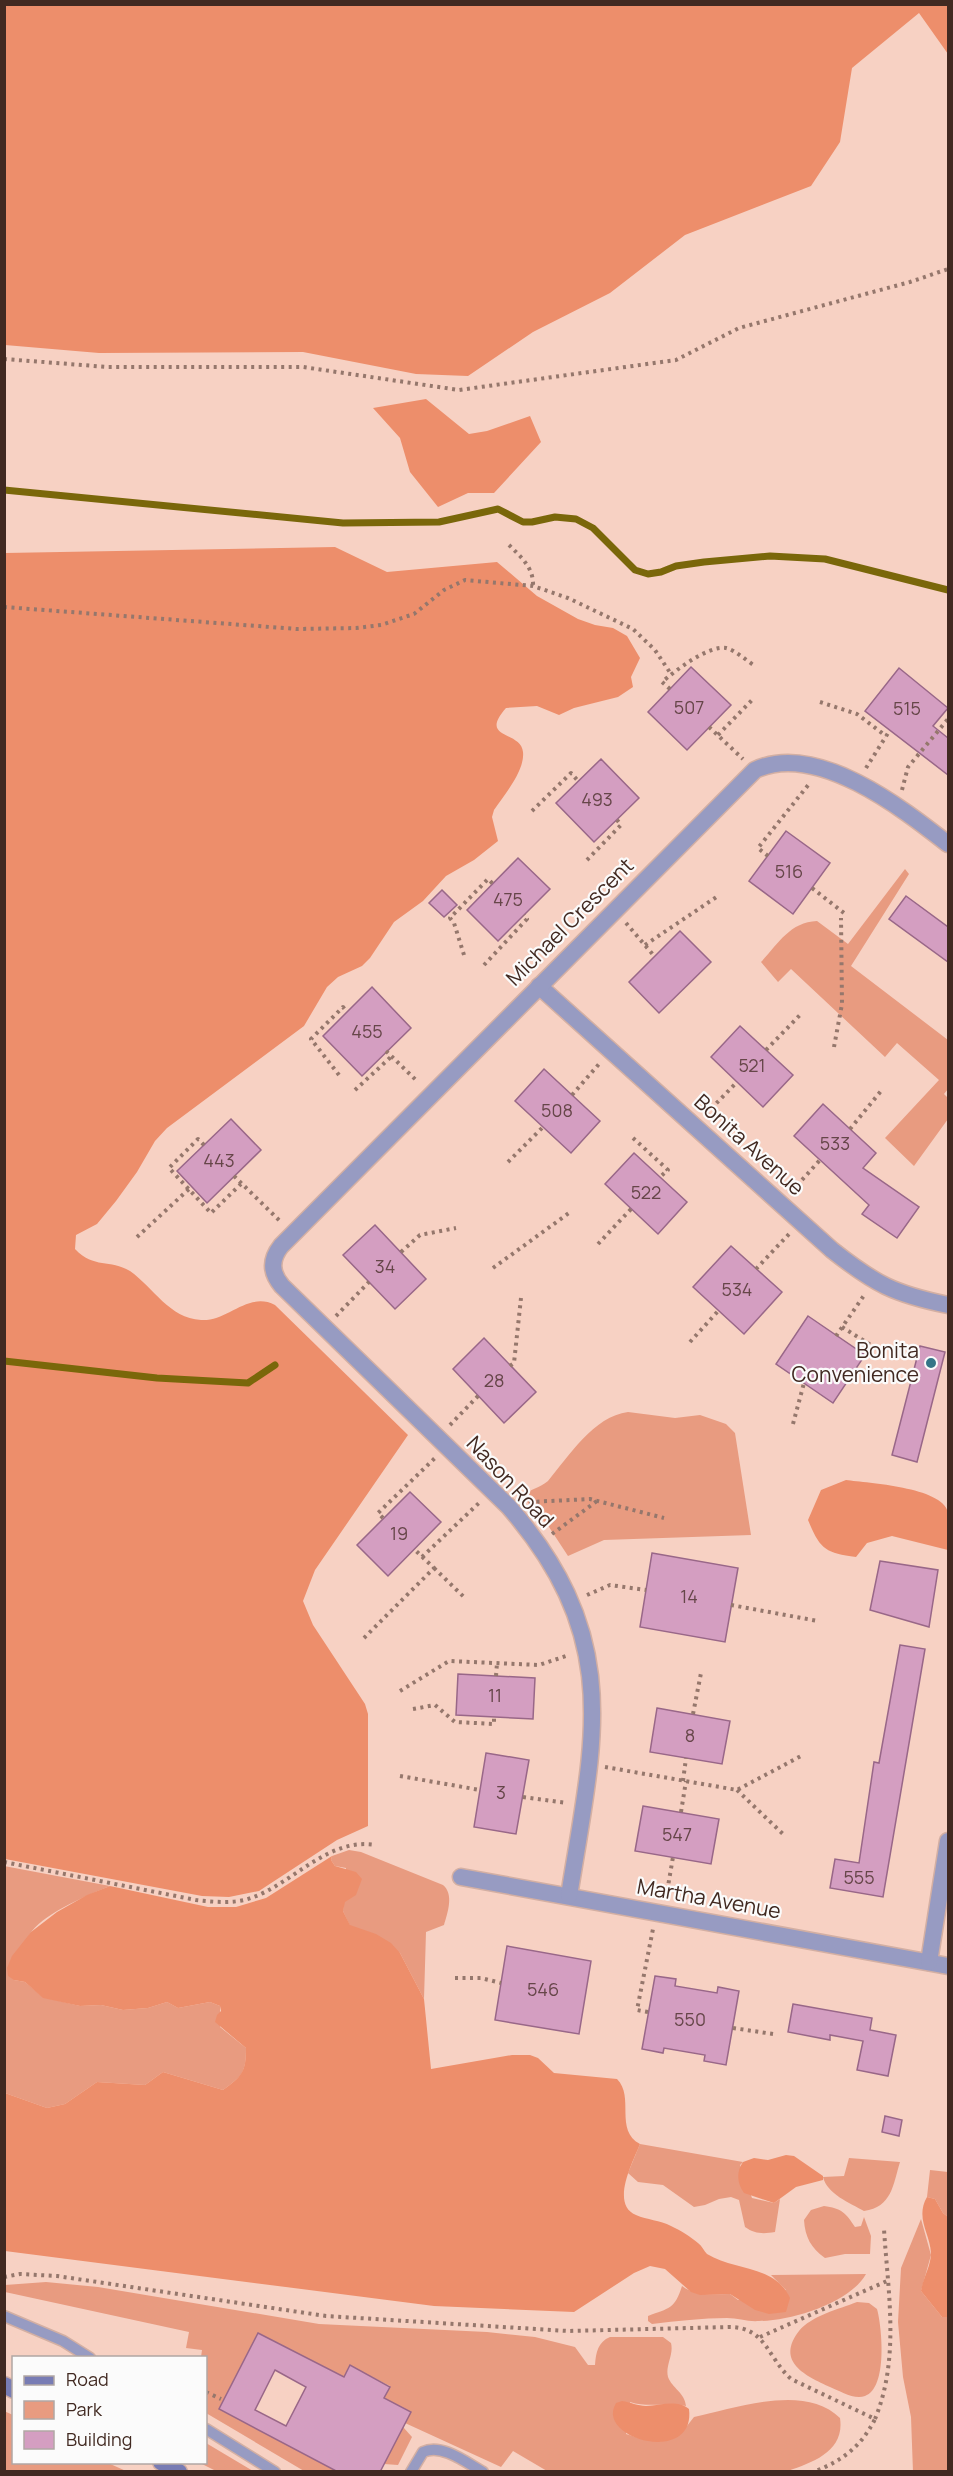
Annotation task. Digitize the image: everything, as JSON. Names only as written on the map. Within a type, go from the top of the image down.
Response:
[{"type":"main road","points":[[163,2464],[179,2472]]},
{"type":"street","points":[[755,770],[765,765],[792,762],[822,768],[897,806],[948,844]]},
{"type":"street","name":"Michael Crescent","points":[[273,1265],[278,1251],[293,1234],[755,770]]},
{"type":"street","name":"Bonita Avenue","points":[[539,986],[832,1250],[874,1281],[903,1295],[948,1305]]},
{"type":"street","name":"Nason Road","points":[[273,1265],[275,1277],[282,1287],[505,1503],[553,1566],[571,1602],[586,1650],[592,1688],[593,1717],[590,1765],[569,1896]]},
{"type":"street","points":[[929,1962],[948,1841]]},
{"type":"street","name":"Martha Avenue","points":[[461,1876],[948,1966]]},
{"type":"lane","points":[[4,2316],[63,2341],[87,2356]]},
{"type":"lane","points":[[207,2430],[275,2472]]},
{"type":"lane","points":[[411,2472],[423,2452],[434,2449],[446,2452],[483,2472]]},
{"type":"path","points":[[4,359],[108,367],[303,367],[459,390],[676,360],[739,328],[910,282],[948,269]]},
{"type":"path","points":[[509,545],[528,567],[534,586]]},
{"type":"path","points":[[4,607],[297,629],[356,628],[381,625],[414,614],[444,590],[465,580],[534,586],[568,598],[633,629],[655,650],[671,674]]},
{"type":"path","points":[[670,689],[662,682],[706,653],[726,648],[755,666]]},
{"type":"path","points":[[718,735],[753,699]]},
{"type":"path","points":[[820,702],[857,714],[886,736]]},
{"type":"path","points":[[897,806],[908,767],[948,719]]},
{"type":"path","points":[[709,727],[755,770]]},
{"type":"path","points":[[856,784],[890,730]]},
{"type":"path","points":[[768,856],[758,848],[822,768]]},
{"type":"path","points":[[532,811],[571,773],[578,781]]},
{"type":"path","points":[[587,860],[621,825],[616,820]]},
{"type":"path","points":[[464,955],[454,923],[450,918],[488,879],[493,884]]},
{"type":"path","points":[[812,888],[844,913]]},
{"type":"path","points":[[645,945],[718,896]]},
{"type":"path","points":[[614,910],[655,957]]},
{"type":"path","points":[[484,964],[527,919],[524,915]]},
{"type":"path","points":[[834,1047],[842,1004],[841,918]]},
{"type":"path","points":[[339,1076],[311,1039],[343,1007],[347,1012]]},
{"type":"path","points":[[766,1050],[801,1016]]},
{"type":"path","points":[[572,1095],[610,1050]]},
{"type":"path","points":[[386,1051],[431,1095]]},
{"type":"path","points":[[356,1090],[392,1056]]},
{"type":"path","points":[[694,1126],[737,1082]]},
{"type":"path","points":[[850,1129],[881,1091]]},
{"type":"path","points":[[508,1162],[543,1127]]},
{"type":"path","points":[[633,1138],[668,1170],[660,1177]]},
{"type":"path","points":[[204,1145],[198,1139],[169,1168],[212,1213],[241,1184]]},
{"type":"path","points":[[780,1204],[820,1160]]},
{"type":"path","points":[[234,1176],[293,1234]]},
{"type":"path","points":[[137,1237],[189,1189]]},
{"type":"path","points":[[598,1244],[631,1209]]},
{"type":"path","points":[[493,1268],[569,1213]]},
{"type":"path","points":[[756,1269],[800,1222]]},
{"type":"path","points":[[401,1252],[420,1235],[456,1228]]},
{"type":"path","points":[[837,1336],[874,1281]]},
{"type":"path","points":[[325,1328],[369,1282]]},
{"type":"path","points":[[510,1365],[514,1363],[521,1298]]},
{"type":"path","points":[[690,1342],[718,1310]]},
{"type":"path","points":[[842,1327],[885,1354]]},
{"type":"path","points":[[793,1424],[804,1383]]},
{"type":"path","points":[[383,1518],[378,1512],[442,1442],[478,1396]]},
{"type":"path","points":[[422,1557],[492,1491]]},
{"type":"path","points":[[505,1503],[585,1499],[664,1518]]},
{"type":"path","points":[[538,1544],[597,1501]]},
{"type":"path","points":[[414,1549],[466,1599]]},
{"type":"path","points":[[364,1638],[434,1568]]},
{"type":"path","points":[[571,1602],[610,1585],[646,1590]]},
{"type":"path","points":[[731,1605],[818,1621]]},
{"type":"path","points":[[400,1690],[449,1661],[539,1665],[586,1650]]},
{"type":"path","points":[[496,1676],[497,1663]]},
{"type":"path","points":[[693,1714],[701,1674]]},
{"type":"path","points":[[413,1709],[435,1705],[455,1722],[494,1724],[494,1717]]},
{"type":"path","points":[[737,1790],[801,1756]]},
{"type":"path","points":[[681,1812],[686,1758]]},
{"type":"path","points":[[590,1765],[737,1790],[784,1835]]},
{"type":"path","points":[[400,1776],[480,1790]]},
{"type":"path","points":[[523,1797],[584,1805]]},
{"type":"path","points":[[4,1862],[196,1900],[221,1902],[238,1901],[262,1893],[341,1847],[356,1843],[376,1845]]},
{"type":"path","points":[[648,2012],[637,2010],[674,1857]]},
{"type":"path","points":[[456,1978],[481,1978],[501,1983]]},
{"type":"path","points":[[733,2028],[773,2034]]},
{"type":"path","points":[[813,2472],[831,2465],[853,2451],[867,2435],[884,2397],[891,2354],[884,2229]]},
{"type":"path","points":[[4,2277],[20,2274],[57,2276],[326,2316],[568,2331],[747,2328],[760,2337],[783,2372],[791,2379],[875,2419]]},
{"type":"path","points":[[760,2337],[887,2280]]},
{"type":"path","points":[[207,2392],[221,2399]]},
{"type":"green space","points":[[905,869],[909,874],[851,966],[948,1040],[948,1089],[944,1094],[948,1098],[948,1119],[914,1166],[885,1138],[939,1080],[897,1043],[885,1057],[791,969],[778,982],[761,962],[785,935],[799,925],[808,922],[817,921],[848,944]]},
{"type":"green space","points":[[628,1412],[675,1418],[700,1415],[726,1424],[735,1433],[751,1535],[604,1540],[568,1556],[549,1527],[522,1496],[548,1481],[593,1429],[616,1415]]},
{"type":"green space","points":[[349,1850],[361,1852],[443,1885],[446,1889],[449,1904],[444,1925],[426,1932],[424,1999],[400,1953],[350,1926],[343,1911],[346,1868],[335,1866],[331,1860],[332,1856]]},
{"type":"green space","points":[[4,1866],[110,1886],[68,1905],[39,1924],[27,1941],[14,1980],[25,1982],[43,1997],[80,2006],[101,2005],[123,2010],[148,2008],[167,2002],[178,2008],[210,2002],[220,2006],[220,2027],[246,2048],[244,2069],[239,2077],[223,2090],[163,2072],[145,2085],[97,2082],[65,2104],[47,2108],[5,2093]]},
{"type":"green space","points":[[640,2144],[743,2162],[740,2165],[752,2198],[774,2203],[780,2199],[775,2232],[759,2233],[745,2227],[739,2200],[731,2197],[694,2207],[663,2185],[638,2182],[628,2173]]},
{"type":"green space","points":[[849,2158],[900,2162],[890,2194],[886,2200],[873,2209],[864,2211],[840,2197],[825,2183],[823,2177],[844,2176]]},
{"type":"green space","points":[[930,2170],[948,2172],[948,2217],[935,2199],[927,2197]]},
{"type":"green space","points":[[824,2206],[843,2212],[855,2227],[861,2226],[864,2217],[871,2236],[870,2254],[845,2254],[825,2258],[816,2250],[807,2237],[804,2220],[811,2210]]},
{"type":"green space","points":[[921,2219],[931,2255],[921,2291],[942,2317],[948,2317],[948,2471],[913,2472],[911,2417],[903,2377],[898,2322],[901,2268]]},
{"type":"green space","points":[[866,2274],[847,2294],[834,2302],[787,2318],[755,2321],[731,2318],[708,2319],[652,2324],[648,2321],[648,2316],[674,2303],[682,2286],[699,2293],[730,2294],[738,2300],[786,2290],[771,2275]]},
{"type":"green space","points":[[46,2282],[98,2287],[319,2324],[487,2332],[535,2337],[575,2347],[588,2365],[595,2365],[598,2348],[610,2337],[663,2337],[671,2343],[672,2347],[668,2377],[686,2406],[644,2405],[630,2402],[626,2434],[639,2438],[683,2431],[694,2417],[750,2404],[790,2400],[808,2402],[825,2408],[840,2418],[840,2429],[838,2439],[826,2454],[788,2471],[547,2471],[513,2451],[501,2467],[405,2423],[384,2398],[390,2386],[350,2366],[344,2377],[258,2333],[219,2409],[338,2471],[304,2471],[207,2414],[207,2356],[201,2356],[202,2350],[186,2348],[189,2332],[5,2292],[5,2285]]},
{"type":"green space","points":[[857,2302],[869,2303],[877,2309],[882,2356],[877,2382],[872,2391],[861,2397],[843,2393],[803,2373],[796,2366],[790,2351],[792,2342],[804,2326],[826,2314]]},
{"type":"green space","points":[[4,2411],[12,2415],[12,2464],[110,2464],[126,2471],[5,2471]]},
{"type":"green space","points":[[403,2427],[412,2437],[398,2465],[384,2464]]},
{"type":"green space","points":[[207,2444],[253,2471],[216,2471],[202,2464],[207,2464]]},
{"type":"shaded area","points":[[4,5],[948,5],[948,54],[919,13],[852,68],[840,142],[811,186],[685,235],[610,293],[533,332],[468,376],[416,374],[303,352],[99,353],[5,345]]},
{"type":"shaded area","points":[[426,399],[469,434],[487,431],[530,416],[541,442],[494,493],[468,493],[438,507],[410,472],[400,438],[373,408]]},
{"type":"shaded area","points":[[335,547],[387,572],[497,562],[537,596],[578,619],[613,628],[627,636],[640,658],[631,677],[633,687],[618,697],[574,708],[559,715],[537,706],[506,708],[497,725],[503,734],[521,745],[523,759],[513,782],[494,810],[492,817],[498,841],[474,860],[446,876],[423,901],[394,922],[362,966],[338,977],[327,987],[304,1026],[167,1128],[155,1141],[137,1172],[97,1224],[76,1235],[75,1249],[82,1255],[95,1262],[116,1265],[130,1271],[162,1301],[190,1318],[201,1320],[220,1317],[256,1302],[275,1305],[408,1435],[315,1570],[303,1601],[313,1625],[365,1704],[368,1714],[368,1826],[337,1840],[259,1891],[229,1897],[202,1896],[5,1859],[5,553]]},
{"type":"shaded area","points":[[846,1480],[903,1488],[933,1497],[943,1504],[948,1512],[950,1531],[948,1550],[892,1536],[867,1543],[856,1557],[837,1554],[825,1548],[816,1537],[808,1520],[821,1490]]},
{"type":"shaded area","points":[[332,1856],[331,1860],[335,1866],[356,1872],[362,1879],[356,1895],[345,1902],[343,1911],[350,1925],[376,1934],[391,1943],[400,1953],[424,1999],[431,2069],[512,2055],[530,2055],[538,2058],[554,2073],[617,2079],[625,2095],[628,2130],[632,2138],[640,2144],[629,2171],[624,2192],[628,2210],[636,2215],[662,2222],[689,2236],[707,2254],[765,2274],[775,2280],[790,2298],[786,2312],[769,2314],[755,2310],[730,2294],[700,2295],[691,2292],[665,2269],[650,2266],[634,2273],[574,2312],[434,2306],[5,2251],[5,2093],[47,2108],[65,2104],[97,2082],[145,2085],[163,2072],[223,2090],[242,2073],[246,2056],[246,2048],[215,2022],[221,2011],[220,2006],[210,2002],[178,2008],[167,2002],[148,2008],[123,2010],[101,2005],[80,2006],[43,1998],[25,1982],[8,1976],[7,1968],[12,1956],[31,1932],[57,1912],[87,1895],[110,1886],[208,1907],[236,1907],[266,1898]]},
{"type":"shaded area","points":[[786,2155],[794,2156],[823,2176],[823,2180],[796,2187],[774,2203],[744,2193],[738,2178],[743,2162],[754,2158],[768,2160]]},
{"type":"shaded area","points":[[927,2197],[935,2199],[948,2217],[948,2317],[942,2317],[921,2291],[931,2253],[922,2212]]},
{"type":"shaded area","points":[[622,2401],[643,2406],[679,2404],[684,2406],[689,2409],[687,2427],[677,2437],[663,2442],[647,2441],[631,2436],[619,2427],[613,2416],[616,2403]]},
{"type":"building","points":[[691,667],[731,705],[687,750],[648,712]]},
{"type":"building","points":[[899,668],[948,708],[933,726],[948,738],[948,775],[865,711]]},
{"type":"building","points":[[601,759],[639,798],[594,842],[556,803]]},
{"type":"building","points":[[786,831],[830,863],[793,914],[749,881]]},
{"type":"building","points":[[518,858],[550,889],[498,941],[467,910]]},
{"type":"building","points":[[442,890],[457,905],[444,917],[429,903]]},
{"type":"building","points":[[906,896],[948,927],[948,962],[889,919]]},
{"type":"building","points":[[680,931],[711,962],[659,1013],[629,982]]},
{"type":"building","points":[[372,987],[411,1028],[362,1076],[323,1036]]},
{"type":"building","points":[[740,1026],[793,1075],[763,1107],[711,1057]]},
{"type":"building","points":[[544,1069],[600,1121],[571,1153],[515,1101]]},
{"type":"building","points":[[823,1104],[876,1153],[863,1168],[919,1207],[897,1238],[862,1214],[869,1205],[794,1136]]},
{"type":"building","points":[[231,1119],[261,1150],[207,1203],[177,1171]]},
{"type":"building","points":[[634,1153],[687,1202],[658,1234],[605,1184]]},
{"type":"building","points":[[375,1225],[426,1279],[395,1309],[343,1255]]},
{"type":"building","points":[[731,1246],[782,1292],[744,1334],[693,1287]]},
{"type":"building","points":[[808,1316],[865,1355],[833,1403],[776,1364]]},
{"type":"building","points":[[484,1338],[536,1392],[504,1423],[453,1369]]},
{"type":"building","points":[[920,1346],[945,1352],[917,1462],[892,1455]]},
{"type":"building","points":[[410,1492],[441,1522],[388,1576],[357,1545]]},
{"type":"building","points":[[652,1553],[738,1568],[725,1642],[640,1627]]},
{"type":"building","points":[[880,1561],[938,1570],[929,1627],[870,1610]]},
{"type":"building","points":[[900,1645],[925,1649],[883,1897],[830,1888],[835,1859],[859,1863],[874,1762],[879,1763]]},
{"type":"building","points":[[458,1674],[535,1678],[533,1719],[456,1715]]},
{"type":"building","points":[[657,1708],[730,1721],[722,1764],[650,1752]]},
{"type":"building","points":[[486,1753],[529,1760],[516,1834],[474,1827]]},
{"type":"building","points":[[643,1806],[719,1819],[711,1864],[635,1851]]},
{"type":"building","points":[[507,1946],[591,1961],[579,2034],[495,2020]]},
{"type":"building","points":[[655,1976],[676,1979],[675,1986],[717,1993],[718,1987],[739,1991],[726,2065],[704,2061],[705,2055],[664,2048],[663,2053],[642,2049]]},
{"type":"building","points":[[793,2004],[872,2018],[870,2030],[896,2035],[888,2076],[857,2070],[863,2041],[830,2035],[830,2040],[788,2032]]},
{"type":"building","points":[[885,2116],[902,2120],[899,2136],[882,2132]]},
{"type":"building","points":[[258,2333],[344,2377],[350,2365],[390,2387],[384,2398],[411,2412],[380,2472],[338,2472],[219,2409]],"holes":[[[275,2370],[306,2387],[286,2426],[255,2410]]]},
{"type":"waterway","points":[[4,490],[343,523],[439,522],[498,509],[523,522],[555,517],[576,519],[593,528],[635,570],[648,574],[676,566],[770,556],[825,559],[948,590]]},
{"type":"waterway","points":[[4,1361],[157,1378],[248,1383],[275,1365]]},
{"type":"place","name":"Bonita Convenience","points":[[931,1363]]}]
